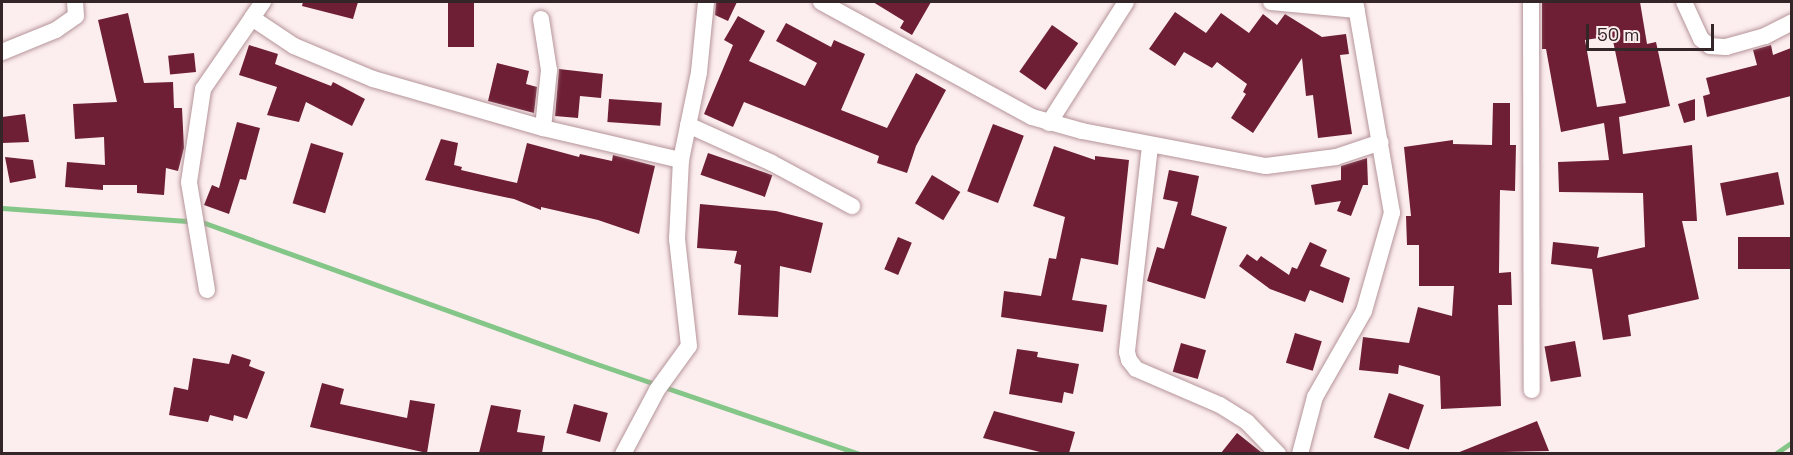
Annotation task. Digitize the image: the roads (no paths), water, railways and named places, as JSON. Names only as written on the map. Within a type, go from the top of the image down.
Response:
[{"type":"street","points":[[2,52],[56,30],[76,16],[75,2]]},
{"type":"street","points":[[207,290],[189,182],[203,89],[263,2]]},
{"type":"street","points":[[624,453],[657,390],[689,346],[678,271],[681,160],[699,72],[706,2]]},
{"type":"street","points":[[821,2],[1049,123],[1150,146],[1266,166],[1336,157],[1381,142]]},
{"type":"street","points":[[1049,123],[1126,2]]},
{"type":"street","points":[[1271,2],[1356,6],[1392,213],[1364,311],[1315,397],[1300,453]]},
{"type":"street","points":[[1531,2],[1532,390]]},
{"type":"street","points":[[1684,2],[1701,39],[1710,46],[1726,47],[1765,36],[1791,22]]},
{"type":"street","points":[[252,18],[294,45],[373,79],[543,128],[681,160]]},
{"type":"street","points":[[541,19],[549,70],[543,128]]},
{"type":"street","points":[[688,125],[772,163],[852,206]]},
{"type":"street","points":[[1150,146],[1127,352],[1129,360],[1136,369],[1220,405],[1247,422],[1278,453]]},
{"type":"waterway","points":[[2,208],[202,222],[591,362],[860,454]]},
{"type":"waterway","points":[[1775,454],[1792,442]]}]
